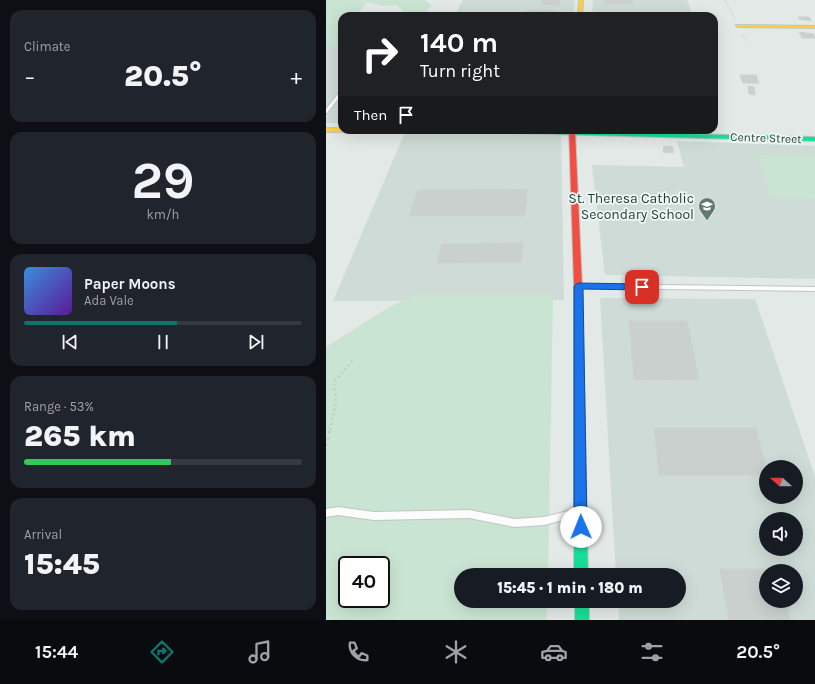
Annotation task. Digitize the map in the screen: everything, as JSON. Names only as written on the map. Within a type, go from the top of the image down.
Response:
[{"type":"street","points":[[580,12],[581,0]]},
{"type":"street","points":[[738,26],[815,27]]},
{"type":"street","name":"Centre Street","points":[[326,130],[338,130]]},
{"type":"street","points":[[572,134],[578,286],[581,568]]},
{"type":"street","name":"Centre Street","points":[[663,134],[815,139]]},
{"type":"street","points":[[582,608],[582,620]]},
{"type":"lane","points":[[326,112],[338,96]]},
{"type":"lane","points":[[578,286],[815,290]]},
{"type":"lane","points":[[326,513],[338,511],[374,516],[469,514],[515,523],[544,521],[580,512]]},
{"type":"path","points":[[326,446],[336,402],[334,382],[352,360]]},
{"type":"shaded area","points":[[463,0],[575,0],[574,12],[456,12]]},
{"type":"shaded area","points":[[593,0],[687,0],[692,12],[592,12]]},
{"type":"shaded area","points":[[326,39],[338,39],[338,123],[326,123]]},
{"type":"shaded area","points":[[404,134],[561,134],[564,300],[333,301]]},
{"type":"shaded area","name":"St. Theresa Catholic Secondary School","points":[[677,141],[815,146],[815,279],[605,275],[592,165],[684,167]]},
{"type":"shaded area","points":[[600,298],[755,299],[815,477],[815,620],[619,620],[618,608],[686,608],[686,568],[616,568]]},
{"type":"green space","points":[[326,0],[425,0],[432,6],[426,10],[431,12],[401,12],[403,10],[396,5],[384,6],[367,2],[359,12],[338,12],[338,46],[326,47]]},
{"type":"green space","points":[[757,155],[815,156],[815,199],[771,198]]},
{"type":"green space","points":[[418,294],[553,294],[548,568],[454,568],[454,608],[547,608],[547,620],[326,620],[326,347],[389,307]]},
{"type":"building","points":[[543,0],[560,0],[559,5],[542,4]]},
{"type":"building","points":[[604,0],[633,0],[632,4],[604,3]]},
{"type":"building","points":[[527,10],[560,12],[526,12]]},
{"type":"building","points":[[798,17],[809,17],[811,21],[799,19]]},
{"type":"building","points":[[799,32],[813,34],[815,38],[802,38]]},
{"type":"building","points":[[740,75],[756,75],[759,83],[743,83]]},
{"type":"building","points":[[748,86],[754,87],[755,95],[749,94]]},
{"type":"building","points":[[664,146],[673,147],[673,153],[663,152]]},
{"type":"building","points":[[527,189],[525,216],[409,216],[418,190]]},
{"type":"building","points":[[523,243],[522,262],[437,263],[442,244]]},
{"type":"building","points":[[629,321],[687,321],[699,380],[634,379]]},
{"type":"building","points":[[654,428],[756,428],[764,460],[759,460],[759,475],[659,475]]},
{"type":"building","points":[[720,569],[759,569],[759,608],[787,608],[790,620],[729,620]]},
{"type":"traffic: fast","points":[[624,134],[815,139]]},
{"type":"traffic: fast","points":[[580,479],[581,568]]},
{"type":"traffic: fast","points":[[582,608],[582,620]]},
{"type":"traffic: slow","points":[[580,12],[581,0]]},
{"type":"traffic: slow","points":[[738,26],[815,27]]},
{"type":"traffic: slow","points":[[326,130],[338,130]]},
{"type":"traffic: jam","points":[[572,134],[578,286],[580,479]]},
{"type":"place","name":"St. Theresa Catholic Secondary School","points":[[707,221]]},
{"type":"route","points":[[581,527],[578,286],[642,287]]}]
